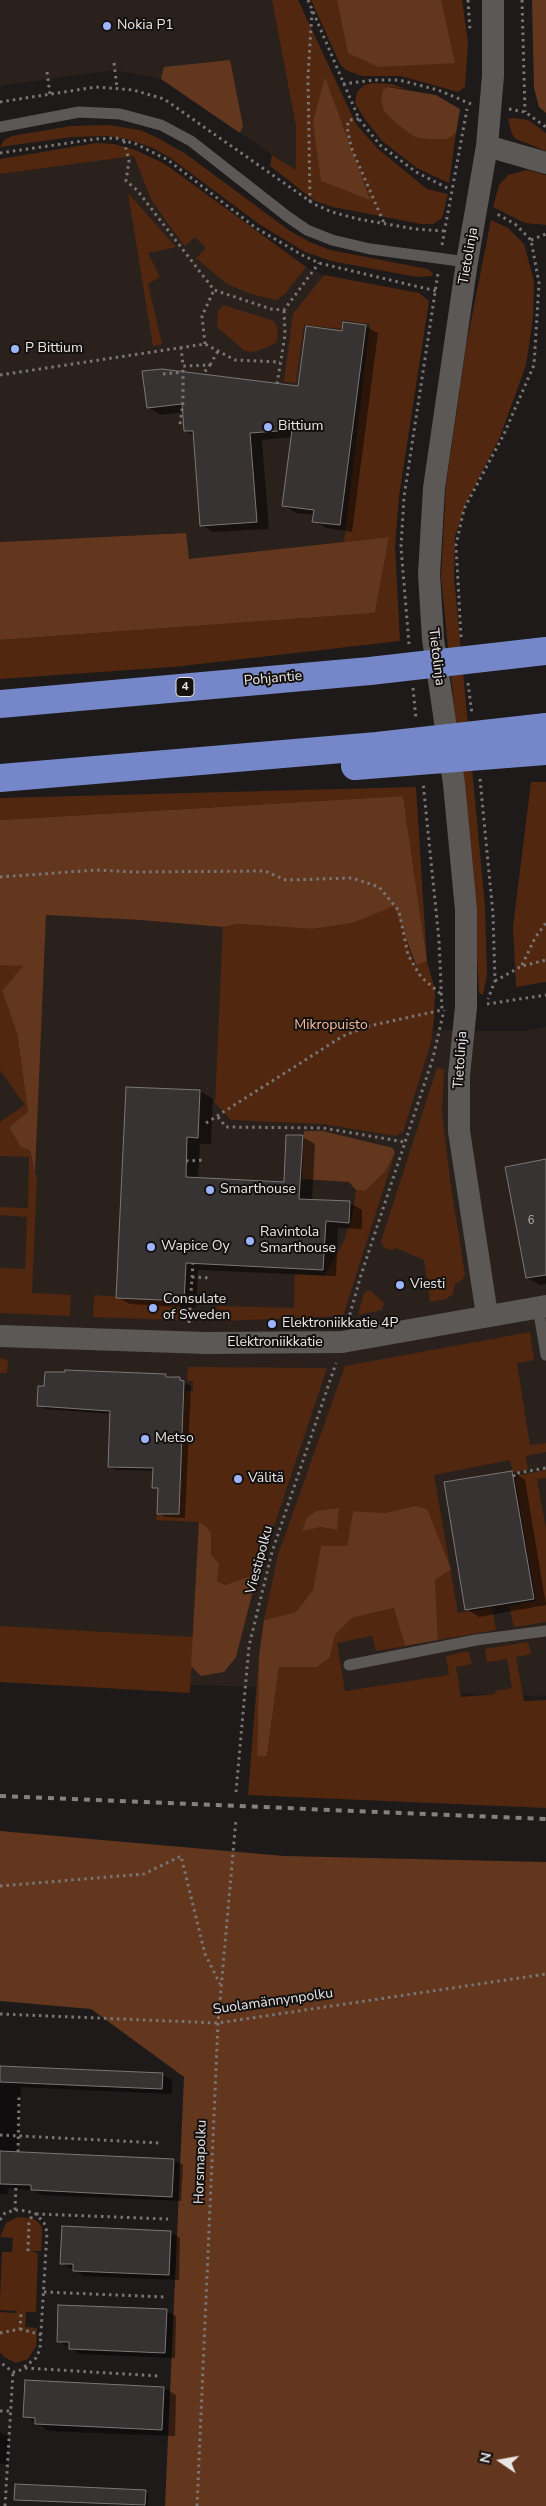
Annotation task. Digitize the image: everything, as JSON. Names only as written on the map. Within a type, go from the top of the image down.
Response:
[{"type":"highway","name":"Pohjantie","points":[[0,704],[370,671],[546,651]]},
{"type":"highway","points":[[507,743],[546,727]]},
{"type":"highway","points":[[4,778],[377,755],[507,743],[546,751]]},
{"type":"street","name":"Tietolinja","points":[[487,1315],[459,1131],[459,1075],[476,1006],[454,784],[433,638],[429,574],[434,488],[486,146],[493,76],[493,0]]},
{"type":"street","points":[[486,146],[546,163]]},
{"type":"street","name":"Elektroniikkatie","points":[[0,1336],[196,1343],[487,1315],[542,1307]]},
{"type":"lane","points":[[0,127],[78,112],[120,114],[161,125],[191,141],[288,218],[307,230],[332,240],[370,248],[467,262]]},
{"type":"lane","points":[[542,1307],[546,1354]]},
{"type":"lane","points":[[349,1666],[476,1640],[546,1631]]},
{"type":"path","points":[[308,0],[359,119],[380,144],[416,172],[449,190]]},
{"type":"path","points":[[468,0],[470,35]]},
{"type":"path","points":[[522,0],[525,112],[546,126]]},
{"type":"path","points":[[310,202],[308,76],[312,10]]},
{"type":"path","points":[[114,63],[117,88]]},
{"type":"path","points":[[47,72],[50,94]]},
{"type":"path","points":[[343,84],[374,80],[399,80],[438,90],[468,103]]},
{"type":"path","points":[[444,231],[469,94]]},
{"type":"path","points":[[359,119],[349,120],[347,127],[351,147],[384,223]]},
{"type":"path","points":[[0,153],[96,139],[116,138],[124,140],[168,160],[262,233],[283,246],[319,263],[436,291]]},
{"type":"path","points":[[124,140],[129,161],[126,182],[137,190],[214,290],[271,309],[284,310]]},
{"type":"path","points":[[462,640],[456,545],[464,509],[504,434],[534,364],[539,283],[531,240],[515,224],[494,212]]},
{"type":"path","points":[[531,240],[546,234]]},
{"type":"path","points":[[276,384],[285,335],[284,310],[319,263]]},
{"type":"path","points":[[205,344],[202,316],[214,290]]},
{"type":"path","points":[[410,653],[401,547],[404,497],[433,308]]},
{"type":"path","points":[[0,375],[205,344],[236,360],[280,362]]},
{"type":"path","points":[[180,424],[183,402],[181,347]]},
{"type":"path","points":[[203,374],[218,351]]},
{"type":"path","points":[[183,366],[210,365]]},
{"type":"path","points":[[163,374],[183,372]]},
{"type":"path","points":[[467,680],[472,719]]},
{"type":"path","points":[[412,681],[417,728]]},
{"type":"path","name":"Viestipolku","points":[[236,1792],[249,1646],[272,1552],[343,1329],[433,1058],[442,1010],[422,774]]},
{"type":"path","points":[[480,777],[493,914],[495,981]]},
{"type":"path","points":[[0,877],[96,870],[133,872],[265,871],[286,880],[352,878],[379,887],[399,911],[408,955],[421,977],[442,996]]},
{"type":"path","points":[[522,966],[534,938],[546,923]]},
{"type":"path","points":[[476,1006],[495,981],[522,966],[546,960]]},
{"type":"path","points":[[206,1123],[343,1036],[369,1026],[442,1010],[546,995]]},
{"type":"path","points":[[218,1117],[226,1128],[323,1128],[405,1142]]},
{"type":"path","points":[[186,1161],[204,1160]]},
{"type":"path","points":[[189,1326],[193,1264]]},
{"type":"path","points":[[192,1278],[210,1278]]},
{"type":"path","points":[[343,1329],[357,1321]]},
{"type":"path","points":[[513,1476],[546,1468]]},
{"type":"path","name":"Horsmapolku","points":[[197,2506],[218,2023],[236,1819]]},
{"type":"path","points":[[0,1886],[144,1874],[181,1856],[205,1954],[221,1986]]},
{"type":"path","name":"Suolamännynpolku","points":[[0,2014],[218,2023],[546,1974]]},
{"type":"path","points":[[18,2152],[19,2095]]},
{"type":"path","points":[[0,2135],[160,2143]]},
{"type":"path","points":[[15,2210],[16,2184]]},
{"type":"path","points":[[0,2220],[5,2213],[15,2210],[34,2214],[168,2219]]},
{"type":"path","points":[[28,2251],[29,2223],[34,2214]]},
{"type":"path","points":[[25,2368],[36,2358],[40,2349],[42,2335],[47,2232],[44,2223],[34,2214]]},
{"type":"path","points":[[44,2292],[165,2297]]},
{"type":"path","points":[[20,2328],[21,2314]]},
{"type":"path","points":[[0,2333],[20,2328],[42,2335]]},
{"type":"path","points":[[0,2362],[13,2372]]},
{"type":"path","points":[[13,2372],[25,2368],[159,2376]]},
{"type":"path","points":[[5,2506],[13,2372]]},
{"type":"path","points":[[0,2411],[10,2411]]},
{"type":"shaded area","points":[[0,0],[272,0],[296,127],[296,171],[161,79],[115,70],[0,86]]},
{"type":"shaded area","points":[[337,0],[441,0],[455,63],[378,67],[348,53]]},
{"type":"shaded area","points":[[532,0],[546,0],[546,113],[539,107],[534,88]]},
{"type":"shaded area","points":[[230,60],[243,126],[240,133],[161,79],[164,67]]},
{"type":"shaded area","points":[[325,77],[370,200],[321,181],[313,122]]},
{"type":"shaded area","points":[[388,87],[436,95],[460,109],[456,133],[448,139],[415,137],[397,124],[384,111],[381,100],[383,90]]},
{"type":"shaded area","points":[[134,156],[165,164],[306,267],[324,275],[419,293],[389,537],[188,560],[186,533],[0,542],[0,174]]},
{"type":"shaded area","points":[[186,533],[189,559],[389,537],[375,613],[0,640],[0,542]]},
{"type":"shaded area","points":[[403,796],[427,961],[416,965],[394,906],[353,923],[313,929],[238,924],[223,927],[46,915],[35,1174],[30,1150],[21,1147],[9,1127],[28,1112],[17,1033],[2,991],[23,966],[0,965],[0,820]]},
{"type":"shaded area","points":[[46,915],[223,927],[246,1029],[524,1031],[546,1027],[546,1696],[0,1679],[0,965],[24,965],[17,1033],[30,1150],[35,1171]]},
{"type":"shaded area","points":[[304,1131],[323,1131],[393,1148],[395,1153],[384,1173],[365,1191],[356,1190],[349,1182],[302,1179]]},
{"type":"shaded area","points":[[415,1506],[427,1509],[451,1569],[435,1580],[438,1640],[405,1646],[394,1608],[352,1618],[335,1635],[330,1657],[317,1667],[279,1667],[267,1756],[257,1757],[259,1656],[264,1620],[296,1612],[313,1590],[321,1546],[347,1546],[353,1511],[385,1513]]},
{"type":"shaded area","points":[[339,1508],[337,1530],[321,1527],[302,1531],[306,1519],[316,1511]]},
{"type":"shaded area","points":[[199,1522],[206,1526],[211,1533],[211,1554],[219,1564],[217,1581],[225,1585],[251,1576],[255,1583],[236,1657],[224,1672],[201,1676],[191,1666]]},
{"type":"shaded area","points":[[0,1831],[284,1856],[546,1862],[546,2506],[165,2506],[184,2077],[91,2009],[0,2001]]},
{"type":"green space","points":[[272,0],[298,0],[356,124],[377,148],[427,189],[448,194],[442,218],[433,224],[421,224],[333,207],[315,201],[270,166],[272,155],[296,170],[296,127]]},
{"type":"green space","points":[[311,0],[462,0],[468,43],[465,87],[458,92],[401,76],[362,76],[346,70],[340,64]]},
{"type":"green space","points":[[374,83],[391,84],[408,89],[388,87],[448,139],[456,133],[449,183],[417,168],[382,141],[362,115],[355,103],[357,92],[364,85]]},
{"type":"green space","points":[[508,119],[528,120],[546,133],[546,151],[516,139],[512,134]]},
{"type":"green space","points":[[109,125],[140,130],[186,154],[290,231],[310,242],[330,250],[428,269],[433,273],[432,276],[417,277],[331,261],[305,252],[259,224],[169,157],[153,148],[127,139],[108,136],[72,137],[0,147],[4,140],[12,136],[71,126]]},
{"type":"green space","points":[[96,143],[114,144],[135,150],[165,164],[306,267],[285,294],[276,300],[251,294],[227,284],[196,258],[206,248],[195,237],[185,246],[169,225],[151,199],[134,156],[0,174],[0,159]]},
{"type":"green space","points":[[527,170],[546,175],[546,225],[525,223],[493,207],[499,185],[508,175]]},
{"type":"green space","points":[[128,193],[176,247],[148,253],[160,277],[148,284],[162,344],[153,346]]},
{"type":"green space","points":[[491,220],[508,228],[524,244],[534,281],[533,318],[526,365],[500,437],[466,503],[455,536],[454,577],[485,906],[487,975],[483,995],[479,993],[474,909],[441,576],[446,485],[466,346]]},
{"type":"green space","points":[[324,275],[419,293],[429,301],[399,496],[395,547],[400,641],[173,667],[0,679],[0,640],[375,613],[389,537],[344,542],[370,324],[342,320],[341,329],[304,325],[296,383],[284,382],[293,314]]},
{"type":"green space","points":[[223,305],[274,321],[278,337],[275,344],[254,352],[245,351],[217,327],[218,312]]},
{"type":"green space","points":[[531,782],[546,782],[546,982],[516,987],[513,927]]},
{"type":"green space","points":[[416,787],[427,961],[403,796],[0,820],[0,798]]},
{"type":"green space","name":"Mikropuisto","points":[[394,905],[415,965],[427,961],[435,990],[431,1042],[403,1132],[396,1136],[323,1124],[231,1120],[215,1103],[223,927],[238,924],[313,929],[353,923]]},
{"type":"green space","points":[[0,965],[24,965],[2,991],[17,1033],[28,1112],[9,1127],[30,1150],[37,1176],[32,1293],[71,1295],[70,1316],[0,1313],[0,1268],[25,1269],[27,1217],[0,1215],[0,1207],[28,1208],[29,1157],[0,1156],[0,1122],[25,1105],[0,1070]]},
{"type":"green space","points":[[437,1068],[444,1069],[442,1113],[465,1275],[462,1280],[455,1284],[453,1294],[446,1299],[430,1302],[424,1260],[396,1248],[394,1250],[384,1248],[381,1241]]},
{"type":"green space","points":[[395,1153],[343,1316],[221,1321],[217,1319],[217,1306],[294,1308],[295,1274],[324,1276],[343,1243],[352,1218],[356,1190],[365,1191],[384,1173]]},
{"type":"green space","points":[[371,1291],[384,1303],[382,1310],[358,1315],[364,1293]]},
{"type":"green space","points":[[94,1295],[181,1301],[179,1320],[93,1317]]},
{"type":"green space","points":[[530,1332],[534,1360],[517,1363],[530,1445],[546,1443],[546,1452],[526,1456],[528,1470],[513,1472],[510,1460],[434,1475],[458,1613],[492,1608],[496,1630],[438,1640],[435,1580],[415,1506],[385,1513],[353,1511],[347,1546],[321,1546],[313,1590],[296,1612],[264,1620],[278,1555],[345,1366]],"holes":[[[306,1519],[337,1530],[321,1527],[302,1531]]]},
{"type":"green space","points":[[0,1358],[8,1360],[7,1373],[0,1373]]},
{"type":"green space","points":[[188,1367],[327,1368],[255,1583],[251,1576],[225,1585],[217,1581],[219,1564],[211,1554],[211,1533],[206,1526],[199,1522],[156,1520],[157,1514],[179,1514],[184,1391],[193,1391],[193,1381],[187,1381]]},
{"type":"green space","points":[[546,1470],[546,1478],[537,1479],[546,1529],[546,1622],[514,1627],[509,1606],[536,1601],[515,1478],[519,1477],[519,1475]]},
{"type":"green space","points":[[395,1608],[405,1646],[376,1651],[372,1636],[337,1643],[345,1691],[449,1675],[446,1656],[468,1651],[472,1664],[456,1667],[461,1697],[495,1694],[495,1691],[512,1688],[507,1659],[487,1662],[485,1649],[528,1642],[531,1654],[516,1657],[524,1701],[546,1700],[546,1808],[248,1795],[259,1656],[257,1757],[267,1756],[279,1667],[330,1657],[335,1635],[352,1618]]},
{"type":"green space","points":[[0,1626],[193,1637],[190,1693],[0,1682]]},
{"type":"green space","points":[[17,2217],[31,2218],[37,2221],[42,2227],[42,2233],[41,2251],[31,2251],[38,2253],[36,2312],[26,2312],[25,2327],[37,2328],[36,2346],[28,2359],[16,2363],[4,2357],[0,2352],[0,2312],[16,2313],[17,2311],[0,2310],[2,2252],[12,2252],[13,2238],[0,2237],[6,2223]]},
{"type":"building","name":"Bittium","points":[[343,322],[366,325],[340,525],[312,522],[314,510],[282,506],[292,430],[250,433],[257,522],[200,526],[193,431],[184,431],[182,404],[147,408],[142,371],[162,369],[298,386],[306,326],[342,331]]},
{"type":"building","name":"Smarthouse","points":[[126,1087],[200,1090],[198,1138],[187,1137],[186,1177],[284,1182],[286,1135],[303,1135],[299,1199],[350,1201],[349,1223],[326,1221],[323,1270],[186,1263],[184,1301],[116,1298]]},
{"type":"building","points":[[546,1159],[546,1275],[526,1278],[505,1167]]},
{"type":"building","name":"Metso","points":[[65,1370],[166,1374],[166,1377],[180,1377],[180,1380],[184,1381],[179,1514],[157,1514],[158,1488],[152,1488],[153,1468],[108,1467],[110,1411],[37,1406],[38,1386],[44,1386],[45,1372],[65,1372]]},
{"type":"building","points":[[512,1471],[534,1599],[465,1610],[444,1482]]},
{"type":"building","points":[[0,2066],[163,2073],[162,2089],[0,2082]]},
{"type":"building","points":[[0,2151],[174,2159],[172,2197],[31,2190],[31,2185],[0,2184]]},
{"type":"building","points":[[62,2226],[171,2231],[169,2275],[73,2271],[73,2264],[60,2264]]},
{"type":"building","points":[[58,2305],[167,2309],[165,2353],[69,2349],[69,2342],[57,2342]]},
{"type":"building","points":[[25,2380],[164,2387],[162,2430],[35,2424],[35,2418],[23,2417]]},
{"type":"building","points":[[15,2484],[146,2490],[145,2505],[14,2500]]},
{"type":"railway","points":[[0,1796],[546,1819]]},
{"type":"place","name":"Nokia P1","points":[[107,26]]},
{"type":"place","name":"P Bittium","points":[[15,349]]},
{"type":"place","name":"Bittium","points":[[268,427]]},
{"type":"place","name":"Smarthouse","points":[[210,1190]]},
{"type":"place","name":"Ravintola Smarthouse","points":[[250,1241]]},
{"type":"place","name":"Wapice Oy","points":[[151,1247]]},
{"type":"place","name":"Viesti","points":[[400,1285]]},
{"type":"place","name":"Consulate of Sweden","points":[[153,1308]]},
{"type":"place","name":"Elektroniikkatie 4P","points":[[272,1324]]},
{"type":"place","name":"Metso","points":[[145,1439]]},
{"type":"place","name":"Välitä","points":[[238,1479]]}]
